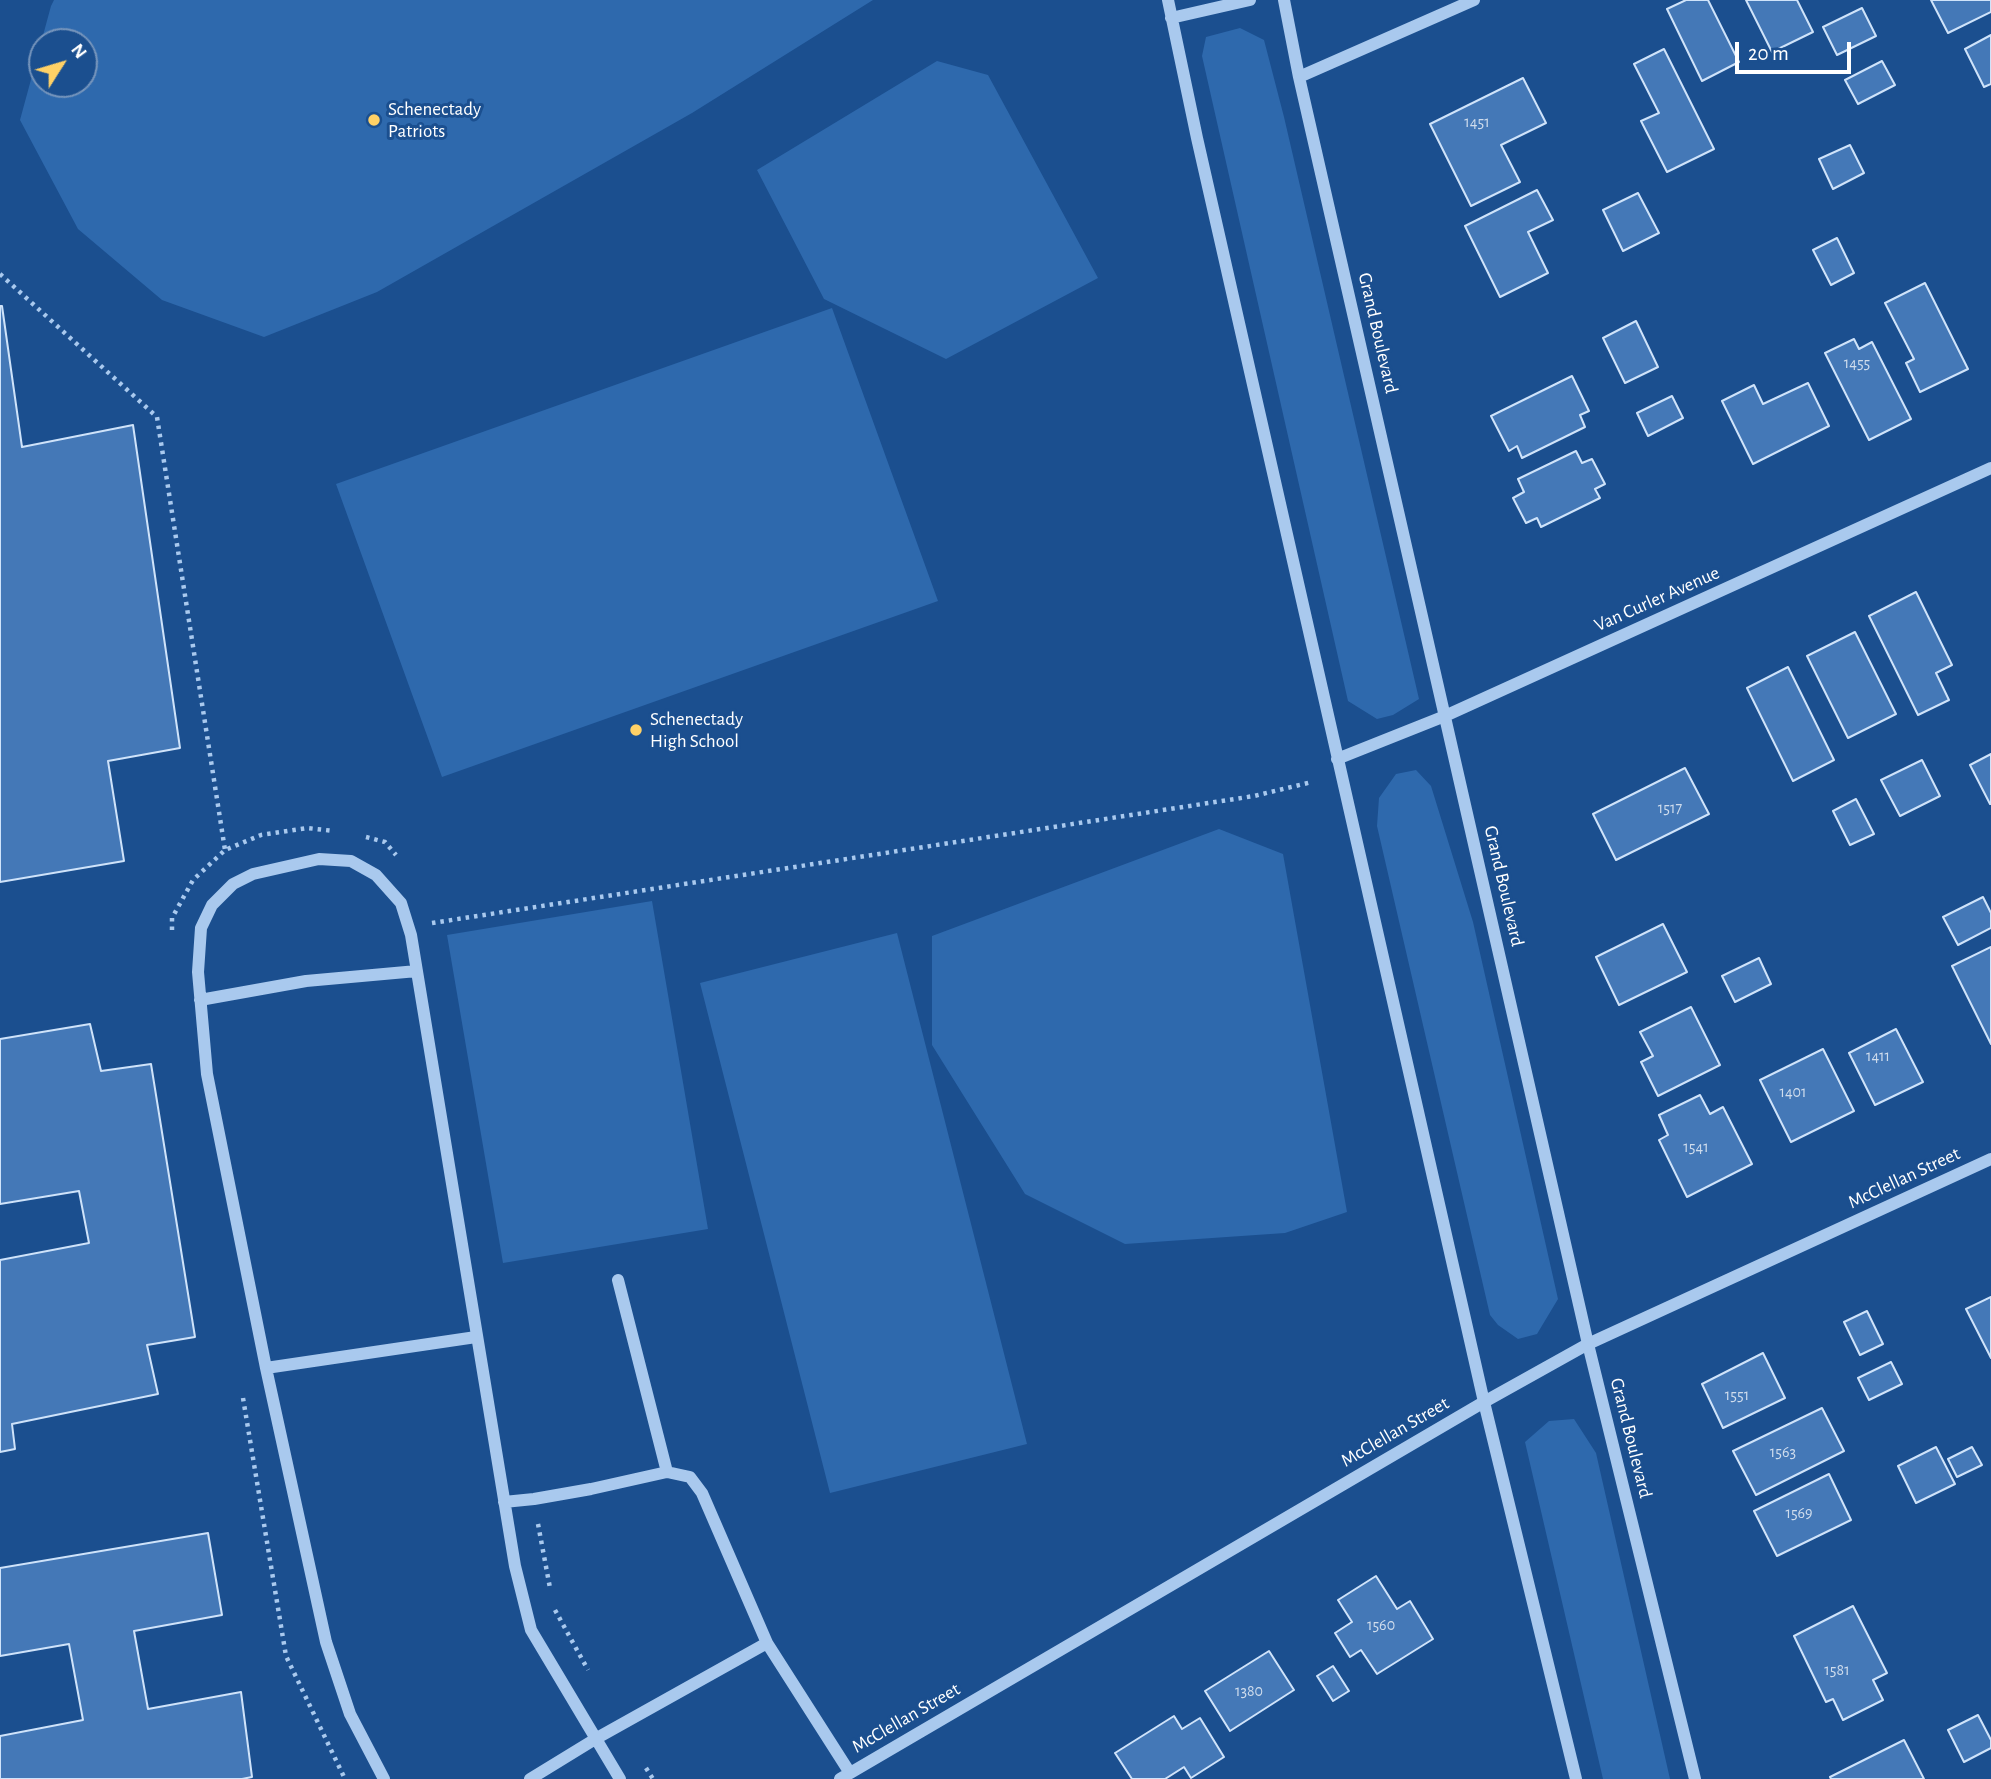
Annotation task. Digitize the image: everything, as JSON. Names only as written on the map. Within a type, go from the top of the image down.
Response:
[{"type":"street","points":[[1168,0],[1336,759],[1484,1402],[1576,1779]]},
{"type":"street","points":[[1171,18],[1250,0]]},
{"type":"street","name":"Grand Boulevard","points":[[1284,0],[1299,77],[1588,1344],[1695,1779]]},
{"type":"street","points":[[1299,77],[1474,0]]},
{"type":"street","name":"Van Curler Avenue","points":[[1336,759],[1446,716],[1991,468]]},
{"type":"street","points":[[384,1779],[350,1713],[326,1642],[266,1368],[207,1074],[198,972],[201,928],[212,905],[233,884],[253,874],[319,859],[351,861],[376,875],[401,903],[411,935],[515,1566],[531,1630],[621,1779]]},
{"type":"street","points":[[200,1000],[306,981],[417,971]]},
{"type":"street","name":"McClellan Street","points":[[845,1776],[1484,1402],[1588,1344],[1991,1159]]},
{"type":"street","points":[[618,1280],[667,1472]]},
{"type":"street","points":[[266,1368],[476,1336]]},
{"type":"street","points":[[504,1502],[534,1499],[667,1472],[690,1477],[702,1493],[767,1643],[845,1776]]},
{"type":"street","points":[[530,1779],[597,1738],[767,1643]]},
{"type":"path","points":[[0,274],[157,417],[225,850]]},
{"type":"path","points":[[427,912],[431,923],[1254,796],[1312,782]]},
{"type":"path","points":[[171,941],[172,918],[193,880],[225,850],[261,835],[307,828],[338,831]]},
{"type":"path","points":[[361,836],[385,842],[400,859]]},
{"type":"path","points":[[241,1389],[286,1656],[345,1779]]},
{"type":"path","points":[[534,1499],[551,1594]]},
{"type":"path","points":[[554,1608],[593,1679]]},
{"type":"path","points":[[620,1726],[653,1779]]},
{"type":"shaded area","points":[[54,0],[873,0],[692,113],[377,292],[264,337],[162,300],[78,229],[20,120],[28,91],[28,98],[98,98],[98,28],[45,28]]},
{"type":"shaded area","points":[[1240,28],[1264,40],[1419,699],[1393,715],[1377,719],[1348,701],[1202,56],[1206,37]]},
{"type":"shaded area","points":[[937,61],[988,75],[1098,278],[946,359],[824,299],[757,170]]},
{"type":"shaded area","points":[[832,308],[938,601],[442,777],[336,484]]},
{"type":"shaded area","points":[[1416,770],[1431,786],[1473,922],[1558,1299],[1537,1334],[1518,1339],[1498,1325],[1490,1315],[1377,826],[1379,798],[1396,774]]},
{"type":"shaded area","points":[[1219,829],[1283,854],[1347,1212],[1285,1233],[1125,1244],[1025,1194],[932,1045],[932,936]]},
{"type":"shaded area","points":[[652,901],[708,1229],[503,1263],[447,935]]},
{"type":"shaded area","points":[[897,933],[1027,1444],[830,1493],[700,983]]},
{"type":"shaded area","points":[[1574,1419],[1596,1453],[1670,1779],[1603,1779],[1525,1442],[1549,1421]]},
{"type":"building","points":[[1686,0],[1708,0],[1739,62],[1702,81],[1667,9]]},
{"type":"building","points":[[1746,0],[1797,0],[1813,32],[1772,52]]},
{"type":"building","points":[[1931,0],[1991,0],[1991,12],[1948,33]]},
{"type":"building","points":[[1862,8],[1876,36],[1837,55],[1823,27]]},
{"type":"building","points":[[1991,35],[1991,84],[1984,87],[1965,49]]},
{"type":"building","points":[[1664,49],[1714,149],[1667,172],[1641,121],[1659,113],[1634,64]]},
{"type":"building","points":[[1882,61],[1895,85],[1858,104],[1845,80]]},
{"type":"building","points":[[1523,78],[1546,123],[1501,145],[1520,182],[1471,206],[1430,124]]},
{"type":"building","points":[[1850,145],[1864,173],[1833,189],[1819,159]]},
{"type":"building","points":[[1537,190],[1553,220],[1528,232],[1548,273],[1500,297],[1465,226]]},
{"type":"building","points":[[1638,193],[1659,233],[1623,251],[1603,210]]},
{"type":"building","points":[[1837,238],[1854,273],[1831,285],[1813,250]]},
{"type":"building","points":[[1925,283],[1968,369],[1920,392],[1906,363],[1914,359],[1885,303]]},
{"type":"building","points":[[0,306],[22,447],[133,425],[180,748],[108,761],[124,861],[0,882]]},
{"type":"building","points":[[1636,321],[1658,367],[1625,383],[1603,338]]},
{"type":"building","points":[[1854,339],[1859,349],[1872,342],[1911,419],[1869,440],[1825,353]]},
{"type":"building","points":[[1572,376],[1589,411],[1580,415],[1585,427],[1522,458],[1517,446],[1509,451],[1491,416]]},
{"type":"building","points":[[1808,383],[1829,426],[1753,464],[1722,401],[1754,385],[1763,404]]},
{"type":"building","points":[[1672,396],[1683,418],[1648,436],[1637,413]]},
{"type":"building","points":[[1576,451],[1582,463],[1592,459],[1605,484],[1595,489],[1600,498],[1541,527],[1537,518],[1526,523],[1513,498],[1524,492],[1518,479]]},
{"type":"building","points":[[1916,592],[1952,665],[1936,673],[1949,700],[1918,715],[1869,616]]},
{"type":"building","points":[[1855,632],[1896,714],[1848,738],[1807,656]]},
{"type":"building","points":[[1788,667],[1834,760],[1793,781],[1747,688]]},
{"type":"building","points":[[1991,754],[1991,804],[1990,804],[1970,765]]},
{"type":"building","points":[[1922,760],[1940,796],[1900,816],[1881,780]]},
{"type":"building","points":[[1685,768],[1709,814],[1616,860],[1593,814]]},
{"type":"building","points":[[1856,799],[1874,834],[1850,845],[1833,811]]},
{"type":"building","points":[[1983,897],[1991,913],[1991,928],[1958,945],[1943,917]]},
{"type":"building","points":[[1663,924],[1687,972],[1619,1005],[1596,957]]},
{"type":"building","points":[[1991,947],[1991,1044],[1952,966]]},
{"type":"building","points":[[1759,958],[1771,984],[1735,1002],[1722,976]]},
{"type":"building","points":[[1691,1007],[1720,1065],[1658,1096],[1641,1062],[1653,1056],[1640,1032]]},
{"type":"building","points":[[90,1024],[101,1071],[151,1064],[195,1337],[147,1345],[158,1394],[12,1424],[15,1449],[0,1452],[0,1260],[89,1243],[79,1191],[0,1204],[0,1039]]},
{"type":"building","points":[[1896,1029],[1923,1082],[1875,1105],[1849,1053]]},
{"type":"building","points":[[1823,1049],[1854,1111],[1791,1142],[1760,1080]]},
{"type":"building","points":[[1700,1095],[1710,1114],[1723,1107],[1752,1164],[1687,1197],[1659,1140],[1668,1135],[1659,1115]]},
{"type":"building","points":[[1991,1297],[1991,1358],[1966,1309]]},
{"type":"building","points":[[1867,1311],[1883,1344],[1860,1355],[1844,1322]]},
{"type":"building","points":[[1763,1353],[1785,1398],[1723,1428],[1702,1384]]},
{"type":"building","points":[[1891,1362],[1902,1384],[1869,1400],[1858,1378]]},
{"type":"building","points":[[1822,1408],[1844,1451],[1756,1495],[1733,1451]]},
{"type":"building","points":[[1936,1447],[1955,1484],[1916,1503],[1898,1466]]},
{"type":"building","points":[[1972,1447],[1982,1465],[1957,1477],[1948,1459]]},
{"type":"building","points":[[1829,1474],[1851,1520],[1777,1556],[1754,1511]]},
{"type":"building","points":[[208,1533],[222,1615],[134,1631],[148,1709],[241,1692],[252,1777],[0,1779],[0,1736],[83,1720],[69,1644],[0,1656],[0,1568]]},
{"type":"building","points":[[1376,1576],[1397,1609],[1410,1601],[1433,1639],[1377,1674],[1361,1650],[1350,1657],[1335,1633],[1352,1622],[1338,1600]]},
{"type":"building","points":[[1853,1606],[1887,1673],[1873,1680],[1883,1700],[1843,1720],[1833,1699],[1826,1702],[1794,1636]]},
{"type":"building","points":[[1269,1651],[1294,1690],[1230,1731],[1205,1691]]},
{"type":"building","points":[[1333,1666],[1349,1691],[1333,1701],[1317,1676]]},
{"type":"building","points":[[1978,1715],[1991,1740],[1991,1748],[1964,1762],[1948,1730]]},
{"type":"building","points":[[1174,1716],[1182,1729],[1200,1718],[1224,1757],[1191,1778],[1184,1767],[1165,1779],[1132,1779],[1115,1753]]},
{"type":"building","points":[[1904,1740],[1924,1779],[1831,1779],[1830,1777]]},
{"type":"place","name":"Schenectady Patriots","points":[[374,120]]},
{"type":"place","name":"Schenectady High School","points":[[636,730]]}]
